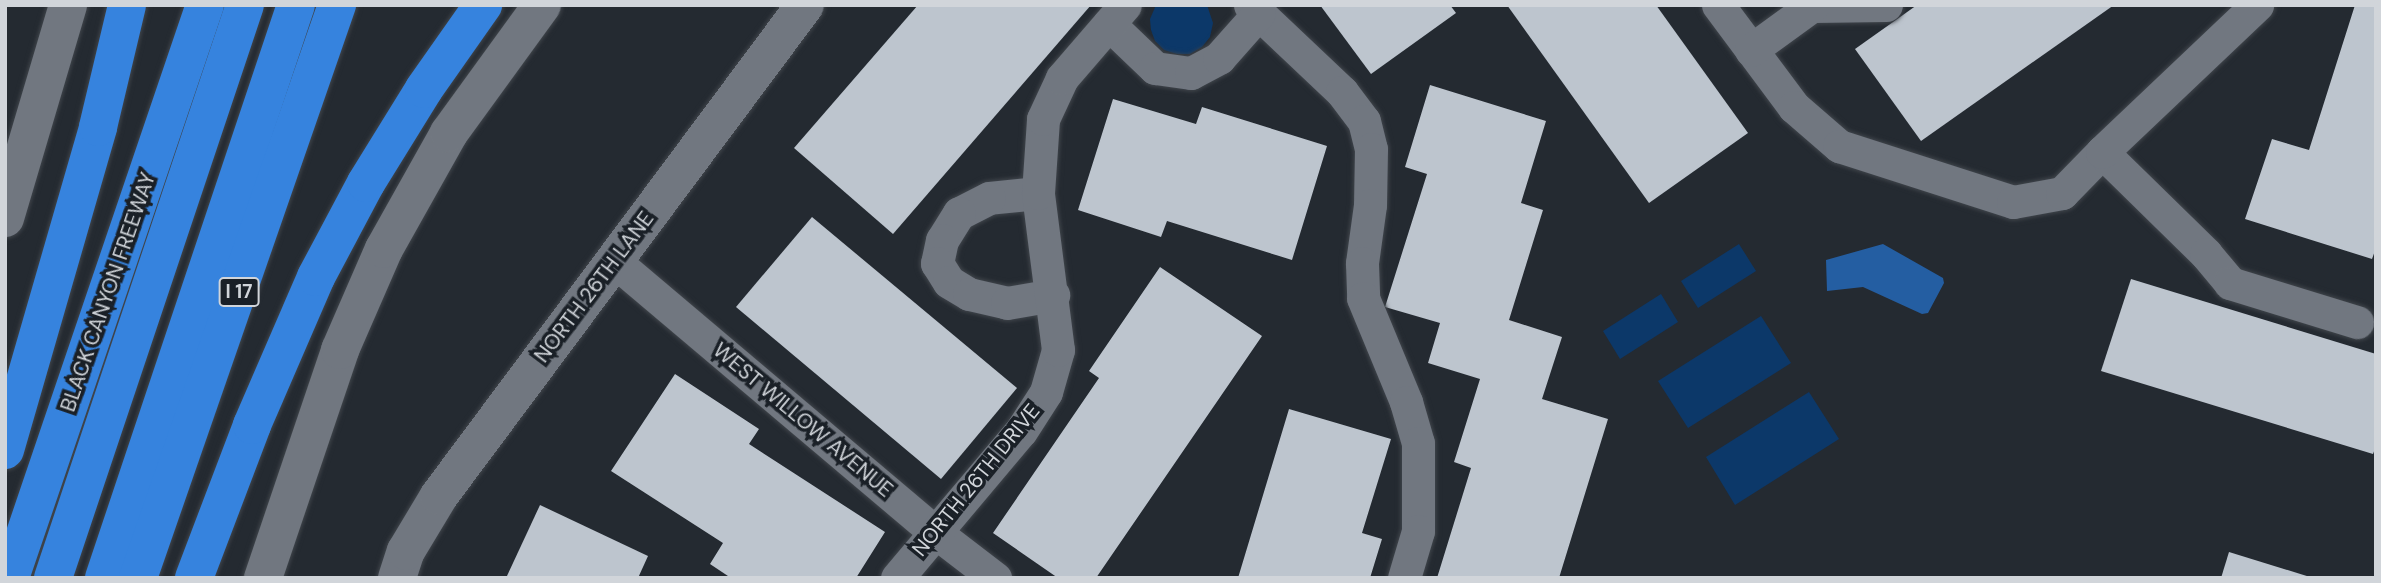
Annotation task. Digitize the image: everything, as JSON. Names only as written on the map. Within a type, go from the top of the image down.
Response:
[{"type":"highway","points":[[5,450],[98,127],[127,5]]},
{"type":"highway","name":"BLACK CANYON FREEWAY","points":[[10,578],[205,5]]},
{"type":"highway","points":[[53,578],[245,5]]},
{"type":"highway","points":[[104,578],[296,5]]},
{"type":"highway","name":"I 17","points":[[138,578],[337,5]]},
{"type":"highway","points":[[194,578],[252,425],[316,277],[366,183],[424,89],[483,5]]},
{"type":"main road","points":[[5,218],[68,5]]},
{"type":"main road","points":[[263,578],[340,350],[384,248],[449,133],[542,5]]},
{"type":"main road","name":"NORTH 26TH LANE","points":[[397,578],[406,551],[439,496],[805,5]]},
{"type":"street","points":[[1718,5],[1794,107],[1839,146],[2013,202],[2062,192],[2257,5]]},
{"type":"street","points":[[1751,50],[1813,5],[1886,5]]},
{"type":"street","points":[[1117,15],[1155,68],[1191,73],[1219,58],[1254,9],[1342,92],[1364,121],[1371,149],[1370,205],[1362,263],[1363,298],[1406,402],[1418,443],[1418,531],[1404,578]]},
{"type":"street","name":"NORTH 26TH DRIVE","points":[[897,578],[1021,431],[1046,392],[1058,350],[1038,193],[1043,120],[1062,78],[1117,15]]},
{"type":"street","points":[[2102,152],[2206,254],[2230,283],[2357,322]]},
{"type":"street","points":[[1038,193],[989,198],[959,213],[942,240],[937,263],[949,282],[969,294],[1007,303],[1052,295]]},
{"type":"street","name":"WEST WILLOW AVENUE","points":[[613,260],[935,532],[995,578]]},
{"type":"shaded area","points":[[1156,5],[1207,5],[1213,23],[1210,37],[1202,47],[1190,54],[1164,50],[1155,41],[1151,30],[1150,19]]},
{"type":"shaded area","points":[[1739,244],[1756,271],[1698,308],[1681,281]]},
{"type":"shaded area","points":[[1883,244],[1943,278],[1944,283],[1928,313],[1922,314],[1863,287],[1827,291],[1826,260]]},
{"type":"shaded area","points":[[1661,294],[1678,322],[1620,359],[1603,331]]},
{"type":"shaded area","points":[[1761,316],[1791,363],[1688,428],[1658,381]]},
{"type":"shaded area","points":[[1809,392],[1839,439],[1735,505],[1706,457]]},
{"type":"building","points":[[918,5],[1091,5],[893,234],[794,148]]},
{"type":"building","points":[[1320,5],[1450,5],[1456,13],[1371,74]]},
{"type":"building","points":[[1507,5],[1656,5],[1748,133],[1649,203]]},
{"type":"building","points":[[1917,5],[2114,5],[1921,141],[1855,49]]},
{"type":"building","points":[[2355,5],[2376,5],[2376,248],[2372,259],[2245,219],[2272,139],[2309,150]]},
{"type":"building","points":[[1430,85],[1546,121],[1521,203],[1543,210],[1509,320],[1562,337],[1542,399],[1608,419],[1559,578],[1437,578],[1471,468],[1454,462],[1480,379],[1428,363],[1440,323],[1385,307],[1427,174],[1405,167]]},
{"type":"building","points":[[1113,99],[1196,124],[1202,107],[1327,146],[1292,260],[1167,221],[1161,237],[1078,210]]},
{"type":"building","points":[[812,217],[1017,388],[941,479],[736,307]]},
{"type":"building","points":[[1160,267],[1262,336],[1096,578],[1058,578],[993,533],[1099,378],[1089,371]]},
{"type":"building","points":[[2131,279],[2376,354],[2376,446],[2373,454],[2101,371]]},
{"type":"building","points":[[675,374],[759,429],[749,444],[885,532],[856,578],[731,578],[710,564],[723,543],[611,471]]},
{"type":"building","points":[[1289,409],[1391,439],[1362,533],[1382,539],[1370,578],[1238,578]]},
{"type":"building","points":[[540,505],[648,556],[638,578],[506,578]]},
{"type":"building","points":[[2229,552],[2310,577],[2310,578],[2221,578]]}]
